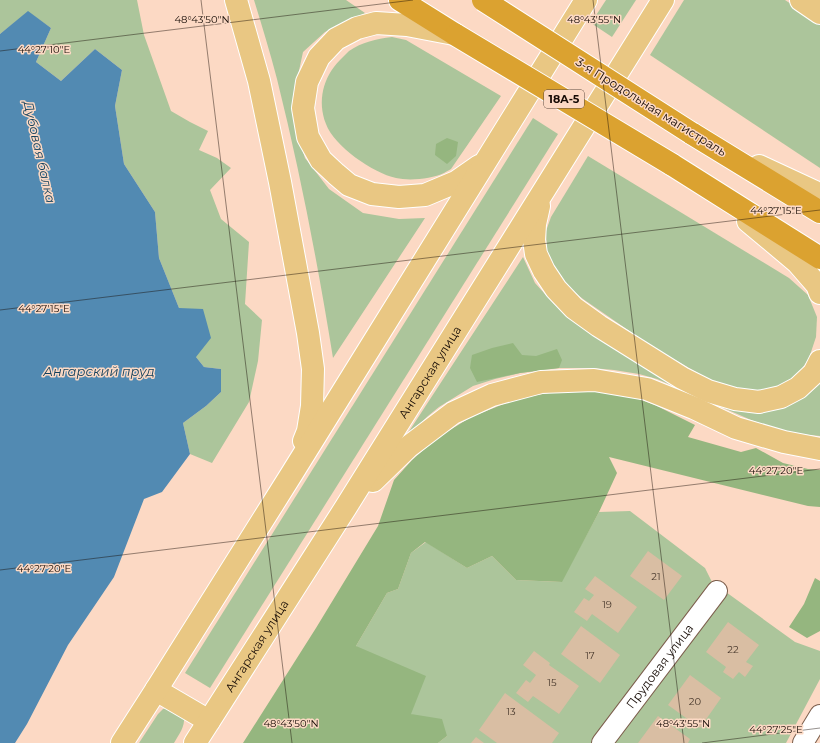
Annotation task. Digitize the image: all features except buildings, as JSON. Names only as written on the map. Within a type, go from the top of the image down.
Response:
[{"type":"highway","name":"18А-5","points":[[400,0],[671,164],[820,258]]},
{"type":"highway","name":"3-я Продольная магистраль","points":[[483,0],[691,133],[820,212]]},
{"type":"main road","points":[[236,0],[259,81],[280,182],[308,333],[313,369],[312,406],[308,431],[291,475]]},
{"type":"main road","points":[[122,743],[291,475],[586,0]]},
{"type":"main road","name":"Ангарская улица","points":[[194,743],[346,507],[658,8],[668,0]]},
{"type":"main road","points":[[801,0],[820,12]]},
{"type":"main road","points":[[456,35],[407,24],[376,23],[357,28],[336,39],[319,57],[307,82],[303,108],[308,137],[321,160],[336,174],[349,185],[372,194],[399,197],[425,196],[456,182],[485,162]]},
{"type":"main road","points":[[691,133],[820,194]]},
{"type":"main road","points":[[671,164],[750,223],[797,262],[817,285],[820,293]]},
{"type":"main road","points":[[548,184],[535,224],[534,240],[536,254],[544,271],[556,289],[574,308],[599,326],[682,378],[708,391],[735,399],[759,402],[781,397],[798,388],[814,373],[820,361]]},
{"type":"main road","points":[[346,507],[408,447],[453,413],[492,395],[541,382],[594,380],[647,389],[694,408],[736,428],[784,442],[820,449]]},
{"type":"main road","points":[[156,690],[209,720]]},
{"type":"street","name":"Прудовая улица","points":[[602,743],[717,591]]},
{"type":"street","points":[[803,743],[820,715]]},
{"type":"green space","points":[[0,0],[137,0],[144,35],[171,111],[208,131],[199,150],[217,158],[231,168],[210,190],[221,219],[249,242],[245,304],[262,320],[258,361],[249,402],[212,463],[190,454],[183,423],[206,406],[221,392],[221,369],[204,367],[196,357],[179,308],[159,258],[155,212],[124,164],[115,106],[122,70],[95,49],[61,81],[36,62],[51,28],[28,12],[0,34]]},
{"type":"green space","points":[[254,0],[346,0],[365,13],[325,32],[303,52],[294,94],[294,124],[305,158],[329,189],[363,213],[399,219],[425,218],[333,358],[301,183],[274,69]]},
{"type":"green space","points":[[606,0],[636,0],[612,37],[591,23]]},
{"type":"green space","points":[[684,0],[785,0],[820,23],[820,168],[650,55]]},
{"type":"green space","points":[[392,37],[406,40],[501,96],[451,169],[439,175],[420,179],[407,179],[396,178],[376,171],[355,157],[337,141],[326,124],[322,107],[323,90],[329,74],[334,67],[349,51],[359,45]]},
{"type":"green space","points":[[533,118],[558,134],[210,688],[185,673]]},
{"type":"green space","points":[[447,138],[458,142],[456,156],[447,164],[435,155],[436,144]]},
{"type":"green space","points":[[588,156],[789,278],[808,295],[817,317],[816,337],[809,358],[800,372],[787,383],[762,393],[722,387],[651,346],[564,284],[547,256],[546,231],[551,217]]},
{"type":"green space","points":[[523,257],[535,283],[554,304],[593,333],[708,401],[750,413],[768,411],[787,406],[801,399],[820,384],[820,436],[788,433],[751,420],[657,379],[639,374],[592,368],[559,368],[520,373],[473,386],[439,407],[404,439]]},
{"type":"green space","points":[[513,343],[522,355],[536,356],[557,349],[562,360],[559,368],[520,373],[477,382],[470,368],[472,355]]},
{"type":"green space","points":[[573,389],[625,394],[655,405],[695,425],[688,437],[741,452],[756,448],[783,463],[808,469],[820,470],[820,507],[808,506],[609,457],[617,473],[599,512],[562,582],[516,580],[492,556],[467,568],[425,542],[411,553],[398,589],[387,593],[356,646],[426,676],[411,714],[442,719],[447,736],[438,743],[243,743],[316,628],[378,526],[394,480],[412,460],[437,438],[471,417],[519,398]]},
{"type":"green space","points":[[630,511],[705,568],[712,582],[795,642],[820,651],[820,679],[786,743],[438,743],[447,736],[411,714],[356,646],[387,593],[398,589],[411,553],[426,542],[467,568],[492,556],[516,580],[561,582],[599,512]]},
{"type":"green space","points":[[815,578],[820,581],[820,631],[807,638],[789,627],[804,604]]},
{"type":"green space","points":[[169,707],[184,717],[183,727],[174,743],[139,743],[158,714],[163,709]]},
{"type":"water","name":"Ангарский пруд","points":[[28,11],[51,28],[36,62],[61,81],[95,49],[122,70],[115,106],[124,164],[155,212],[159,258],[179,308],[203,309],[211,338],[196,357],[204,367],[221,369],[221,392],[206,406],[183,423],[190,454],[162,492],[144,499],[114,577],[68,645],[27,724],[15,743],[0,743],[0,34]]},
{"type":"water label","name":"Дубовая балка","points":[[40,152]]}]
